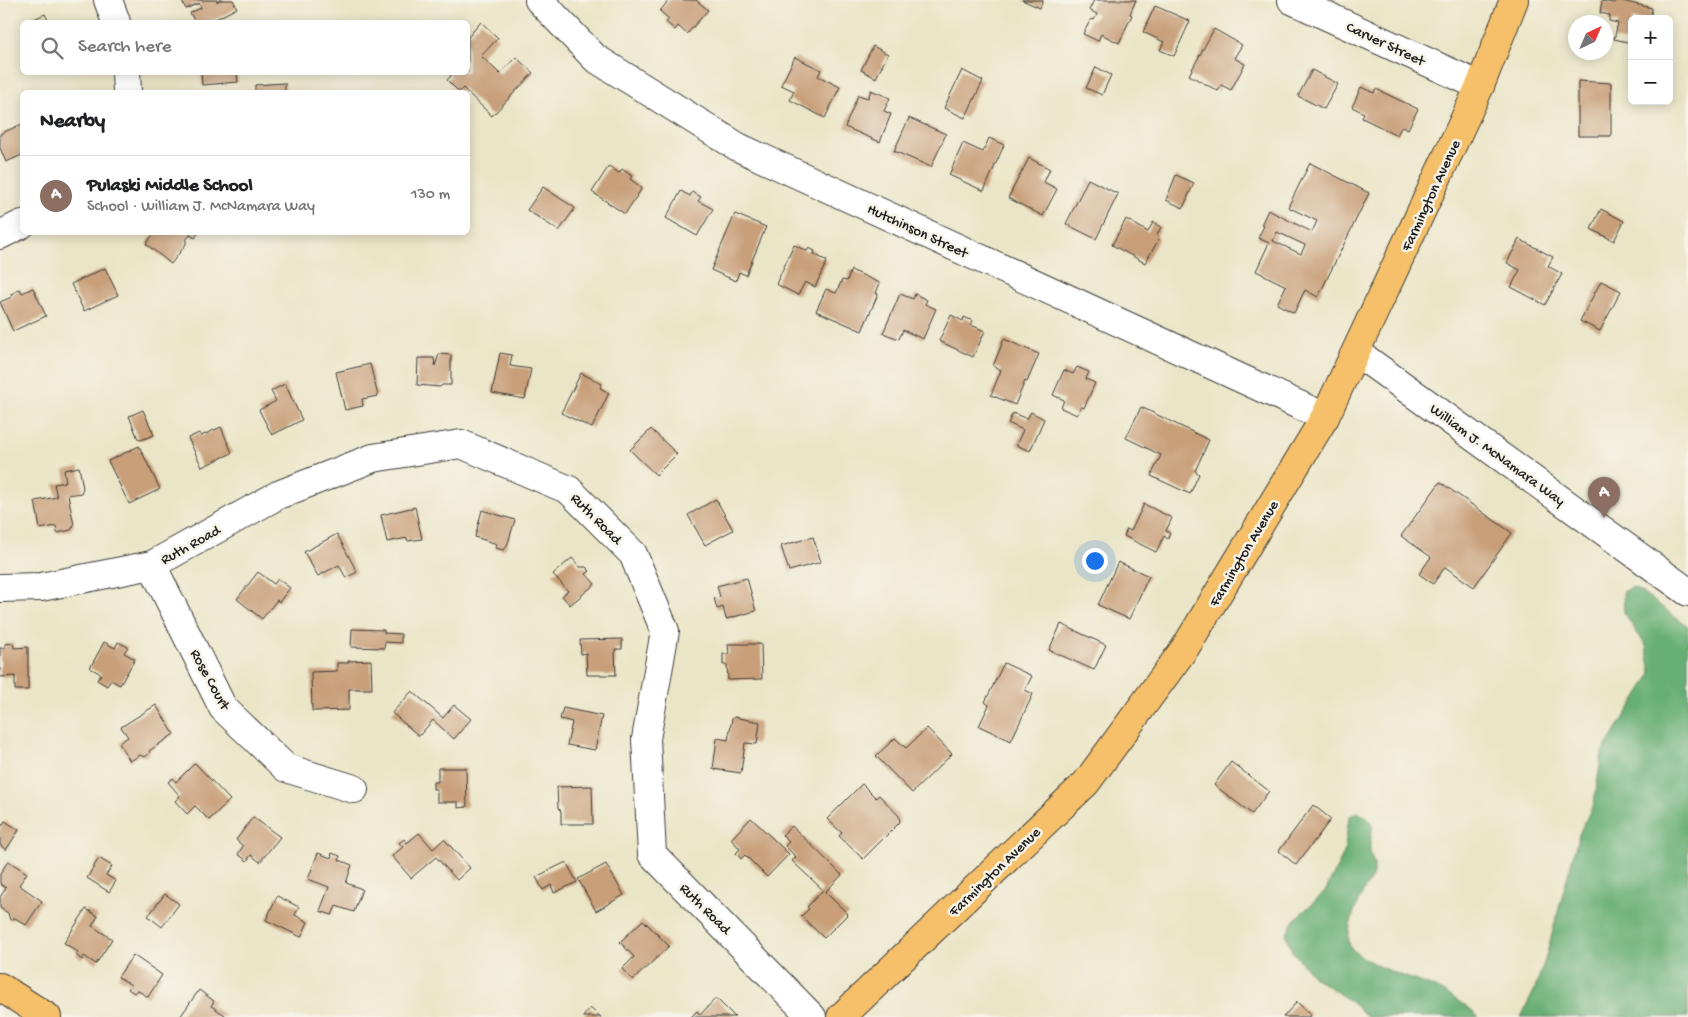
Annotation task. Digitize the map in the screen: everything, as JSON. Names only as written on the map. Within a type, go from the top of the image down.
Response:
[{"type":"main road","name":"Farmington Avenue","points":[[841,1017],[1086,783],[1185,648],[1325,417],[1480,86],[1514,0]]},
{"type":"main road","points":[[0,987],[47,1017]]},
{"type":"street","points":[[108,0],[115,20]]},
{"type":"street","name":"Hutchinson Street","points":[[538,0],[595,58],[738,147],[1325,417]]},
{"type":"street","name":"Carver Street","points":[[1292,0],[1480,86]]},
{"type":"street","points":[[126,75],[127,90]]},
{"type":"street","points":[[0,235],[20,225]]},
{"type":"street","name":"William J. McNamara Way","points":[[1356,352],[1688,592]]},
{"type":"street","name":"Ruth Road","points":[[0,588],[41,587],[152,565],[278,495],[373,458],[461,444],[570,490],[633,554],[665,631],[646,739],[652,854],[812,1017]]},
{"type":"street","name":"Rose Court","points":[[152,565],[223,708],[286,768],[354,789]]},
{"type":"green space","points":[[1632,587],[1688,626],[1688,1017],[1521,1017],[1534,991],[1545,960],[1579,834],[1594,803],[1602,752],[1648,680],[1651,672],[1646,646],[1624,613],[1623,592]]},
{"type":"green space","points":[[1357,812],[1369,820],[1371,824],[1370,850],[1374,866],[1371,878],[1353,916],[1348,937],[1349,943],[1360,956],[1397,974],[1431,986],[1452,997],[1479,1017],[1368,1017],[1350,1001],[1314,977],[1292,951],[1286,935],[1294,920],[1325,892],[1344,853],[1349,817]]},
{"type":"building","points":[[181,0],[217,0],[217,2],[220,0],[233,0],[237,8],[214,20],[194,20],[190,13],[201,8],[199,3],[186,9]]},
{"type":"building","points":[[669,0],[696,0],[708,10],[687,34],[678,26],[675,30],[666,22],[669,19],[660,11]]},
{"type":"building","points":[[1022,0],[1043,0],[1040,8]]},
{"type":"building","points":[[1094,0],[1136,0],[1130,14],[1132,15],[1119,43],[1101,34],[1098,41],[1083,34],[1091,19],[1094,20],[1097,14],[1089,10]]},
{"type":"building","points":[[1618,0],[1652,8],[1651,15],[1628,15],[1628,42],[1614,39],[1618,23],[1613,22],[1613,15],[1600,13],[1602,1],[1613,3]]},
{"type":"building","points":[[1155,6],[1190,21],[1174,56],[1160,50],[1164,42],[1143,32]]},
{"type":"building","points":[[45,14],[48,20],[32,20]]},
{"type":"building","points":[[481,22],[498,38],[481,56],[500,74],[516,57],[533,73],[492,116],[470,95],[470,90],[463,88],[457,90],[447,80],[450,75],[470,75],[470,35]]},
{"type":"building","points":[[1214,29],[1242,45],[1234,58],[1245,64],[1231,90],[1221,85],[1218,91],[1189,75]]},
{"type":"building","points":[[873,46],[888,54],[876,78],[861,70]]},
{"type":"building","points":[[795,57],[821,70],[818,76],[840,87],[825,118],[790,100],[794,91],[781,85]]},
{"type":"building","points":[[1096,67],[1111,75],[1102,95],[1086,88]]},
{"type":"building","points":[[962,70],[983,81],[965,118],[944,108]]},
{"type":"building","points":[[1312,70],[1338,84],[1324,109],[1298,96]]},
{"type":"building","points":[[201,75],[237,75],[238,82],[202,85]]},
{"type":"building","points":[[1578,81],[1611,83],[1611,136],[1578,136]]},
{"type":"building","points":[[285,83],[285,90],[255,90],[255,85]]},
{"type":"building","points":[[1361,87],[1374,93],[1376,89],[1418,109],[1408,129],[1402,126],[1397,135],[1362,118],[1364,113],[1352,107]]},
{"type":"building","points":[[871,90],[890,98],[884,111],[891,114],[880,142],[845,127],[858,95],[868,98]]},
{"type":"building","points":[[909,118],[946,134],[931,167],[894,151]]},
{"type":"building","points":[[20,125],[20,156],[6,162],[0,148],[0,134]]},
{"type":"building","points":[[989,138],[1004,145],[984,191],[949,175],[963,143],[983,152]]},
{"type":"building","points":[[1029,158],[1050,169],[1044,182],[1057,189],[1043,216],[1008,198]]},
{"type":"building","points":[[1310,163],[1369,193],[1318,297],[1305,290],[1294,313],[1277,304],[1286,286],[1256,271],[1269,243],[1258,238],[1264,226],[1261,225],[1268,210],[1312,232],[1317,221],[1288,207]],"holes":[[[1277,232],[1305,245],[1301,254],[1273,241]]]},
{"type":"building","points":[[609,166],[619,173],[622,169],[632,176],[630,179],[642,188],[625,214],[592,192]]},
{"type":"building","points":[[1176,175],[1194,183],[1183,208],[1166,200]]},
{"type":"building","points":[[1088,179],[1118,194],[1096,239],[1066,224]]},
{"type":"building","points":[[543,187],[575,208],[559,231],[527,210]]},
{"type":"building","points":[[681,191],[690,196],[692,192],[701,197],[698,201],[713,209],[697,236],[666,218]]},
{"type":"building","points":[[1601,209],[1624,221],[1614,241],[1591,229]]},
{"type":"building","points":[[735,214],[766,227],[746,275],[739,272],[736,281],[711,270]]},
{"type":"building","points":[[1126,219],[1148,232],[1153,222],[1161,227],[1157,235],[1159,239],[1145,263],[1112,245]]},
{"type":"building","points":[[153,235],[190,235],[186,240],[186,244],[171,264],[146,244]]},
{"type":"building","points":[[1519,239],[1553,257],[1548,266],[1562,274],[1545,305],[1511,287],[1520,270],[1507,263]]},
{"type":"building","points":[[794,245],[807,251],[809,248],[815,251],[814,254],[827,261],[815,287],[805,282],[798,295],[776,284]]},
{"type":"building","points":[[105,268],[118,295],[84,311],[71,284]]},
{"type":"building","points":[[851,270],[880,283],[876,293],[878,294],[862,331],[816,311],[826,289],[836,293],[842,280],[847,281]]},
{"type":"building","points":[[1601,281],[1621,291],[1600,331],[1580,321]]},
{"type":"building","points":[[33,288],[46,316],[13,331],[0,302],[12,297],[11,294],[20,289],[22,293]]},
{"type":"building","points":[[900,294],[913,299],[915,294],[927,300],[925,304],[936,309],[923,339],[903,330],[899,339],[883,333]]},
{"type":"building","points":[[951,315],[963,321],[964,317],[973,321],[971,325],[985,331],[973,357],[939,341]]},
{"type":"building","points":[[1004,339],[1039,354],[1015,405],[991,395],[1001,370],[993,366]]},
{"type":"building","points":[[500,353],[512,355],[510,366],[531,369],[525,399],[492,393]]},
{"type":"building","points":[[439,354],[451,355],[451,385],[442,385],[440,387],[417,385],[418,358],[434,358],[435,366]]},
{"type":"building","points":[[370,364],[378,396],[362,399],[363,406],[345,410],[336,372]]},
{"type":"building","points":[[1077,367],[1089,372],[1086,379],[1095,383],[1084,408],[1081,407],[1077,415],[1061,408],[1064,400],[1053,395],[1064,370],[1073,374]]},
{"type":"building","points":[[581,373],[602,384],[600,388],[609,393],[592,428],[561,413]]},
{"type":"building","points":[[285,384],[302,420],[272,435],[259,410],[276,401],[271,391]]},
{"type":"building","points":[[1141,407],[1209,440],[1195,471],[1199,474],[1190,494],[1151,476],[1161,455],[1126,438]]},
{"type":"building","points":[[143,410],[154,435],[141,440],[138,439],[129,416]]},
{"type":"building","points":[[1031,412],[1044,419],[1030,451],[1016,445],[1023,430],[1008,423],[1013,413],[1027,419]]},
{"type":"building","points":[[221,427],[232,453],[202,467],[188,438],[199,433],[201,436]]},
{"type":"building","points":[[651,429],[677,454],[656,475],[630,450]]},
{"type":"building","points":[[139,446],[160,489],[129,504],[108,461]]},
{"type":"building","points":[[79,467],[83,488],[81,493],[68,495],[74,525],[71,530],[57,533],[56,526],[40,529],[35,501],[57,497],[54,484],[66,482],[64,470]]},
{"type":"building","points":[[1440,482],[1512,533],[1474,587],[1445,567],[1433,584],[1419,574],[1431,557],[1401,536]]},
{"type":"building","points":[[716,499],[733,530],[705,545],[688,515]]},
{"type":"building","points":[[1144,504],[1172,518],[1166,531],[1170,533],[1168,539],[1164,536],[1156,552],[1124,536],[1127,529],[1131,531]]},
{"type":"building","points":[[415,507],[422,539],[408,541],[407,538],[387,542],[381,515]]},
{"type":"building","points":[[482,510],[515,520],[504,550],[495,548],[497,544],[475,537]]},
{"type":"building","points":[[337,534],[357,572],[346,578],[339,565],[318,576],[304,552]]},
{"type":"building","points":[[813,537],[821,562],[789,571],[781,546]]},
{"type":"building","points":[[572,558],[580,567],[586,567],[590,571],[586,574],[595,584],[570,605],[562,596],[568,591],[553,574]]},
{"type":"building","points":[[1118,562],[1149,576],[1129,619],[1098,605]]},
{"type":"building","points":[[258,572],[274,584],[278,579],[290,588],[279,602],[277,600],[262,619],[237,599]]},
{"type":"building","points":[[747,578],[756,611],[726,619],[723,607],[717,609],[714,598],[720,597],[717,586]]},
{"type":"building","points":[[1061,624],[1106,645],[1094,670],[1049,650]]},
{"type":"building","points":[[352,629],[384,630],[384,633],[401,634],[401,643],[385,642],[384,648],[351,647]]},
{"type":"building","points":[[622,639],[622,649],[615,649],[616,675],[587,675],[586,653],[581,654],[580,640]]},
{"type":"building","points":[[104,642],[115,648],[118,642],[128,647],[124,653],[135,659],[120,685],[111,680],[107,686],[97,680],[101,674],[90,668]]},
{"type":"building","points":[[13,643],[14,648],[28,647],[28,690],[15,690],[15,676],[0,677],[0,648],[5,648],[5,644]]},
{"type":"building","points":[[728,644],[761,644],[762,679],[728,680],[727,665],[723,665],[723,654],[729,654]]},
{"type":"building","points":[[371,660],[372,689],[349,689],[349,710],[312,711],[311,672],[337,671],[337,663]]},
{"type":"building","points":[[1004,663],[1032,676],[1025,690],[1033,694],[1011,741],[979,726],[989,705],[985,702]]},
{"type":"building","points":[[412,691],[443,718],[454,705],[471,719],[454,739],[433,720],[419,736],[392,713]]},
{"type":"building","points":[[156,705],[174,734],[149,751],[150,753],[145,757],[140,755],[130,761],[119,743],[128,737],[121,727]]},
{"type":"building","points":[[563,708],[602,716],[595,750],[567,745],[572,722],[560,719]]},
{"type":"building","points":[[734,717],[760,722],[757,744],[745,743],[741,773],[713,769],[717,738],[728,740]]},
{"type":"building","points":[[927,728],[952,754],[912,793],[876,756],[895,738],[906,748]]},
{"type":"building","points":[[1231,762],[1269,791],[1252,814],[1214,785]]},
{"type":"building","points":[[195,763],[230,800],[209,820],[195,806],[187,814],[175,801],[180,796],[168,782],[173,778],[176,782]]},
{"type":"building","points":[[438,768],[466,768],[467,807],[458,808],[458,802],[437,802],[437,789],[433,789],[433,782],[438,782]]},
{"type":"building","points":[[862,784],[876,798],[879,795],[899,816],[900,822],[863,859],[839,836],[842,833],[827,819]]},
{"type":"building","points":[[592,786],[593,824],[561,824],[557,787]]},
{"type":"building","points":[[1313,805],[1331,819],[1296,865],[1279,851]]},
{"type":"building","points":[[253,817],[280,837],[260,862],[251,855],[247,861],[238,854],[243,846],[236,840]]},
{"type":"building","points":[[751,818],[789,854],[767,877],[745,855],[741,859],[736,853],[740,849],[731,839]]},
{"type":"building","points":[[5,821],[19,830],[6,850],[0,845],[0,829]]},
{"type":"building","points":[[792,826],[842,875],[825,892],[848,914],[824,938],[801,916],[809,909],[807,907],[823,890],[792,861],[796,857],[785,846],[789,842],[782,835]]},
{"type":"building","points":[[419,833],[433,849],[444,839],[470,868],[457,880],[436,857],[411,878],[392,856],[403,847],[399,843],[404,839],[407,843]]},
{"type":"building","points":[[318,853],[331,858],[332,853],[340,856],[339,860],[352,865],[346,883],[362,889],[354,912],[336,906],[332,915],[320,911],[329,887],[308,879]]},
{"type":"building","points":[[99,858],[112,866],[106,875],[116,881],[109,892],[87,878]]},
{"type":"building","points":[[8,861],[27,873],[19,885],[42,901],[26,925],[15,918],[10,920],[8,913],[0,908],[0,897],[6,888],[0,884],[0,874]]},
{"type":"building","points":[[566,862],[577,882],[554,893],[551,885],[543,890],[536,877]]},
{"type":"building","points":[[606,864],[624,895],[596,911],[578,879]]},
{"type":"building","points":[[165,894],[179,904],[162,927],[148,916]]},
{"type":"building","points":[[277,896],[299,907],[295,915],[308,922],[301,937],[266,920]]},
{"type":"building","points":[[86,909],[98,916],[92,926],[112,939],[96,964],[84,956],[82,960],[76,955],[78,952],[64,943]]},
{"type":"building","points":[[643,920],[669,946],[633,980],[622,969],[634,957],[620,942]]},
{"type":"building","points":[[133,955],[162,975],[148,997],[137,990],[134,993],[128,989],[131,985],[118,977]]},
{"type":"building","points":[[199,990],[214,1001],[211,1006],[225,1015],[223,1017],[180,1017]]},
{"type":"building","points":[[716,998],[735,1017],[691,1017],[697,1011],[700,1015]]},
{"type":"building","points":[[1297,1002],[1310,1014],[1309,1017],[1283,1017]]},
{"type":"building","points":[[590,1008],[601,1017],[583,1017]]},
{"type":"place","name":"Pulaski Middle School","points":[[1604,518]]}]
